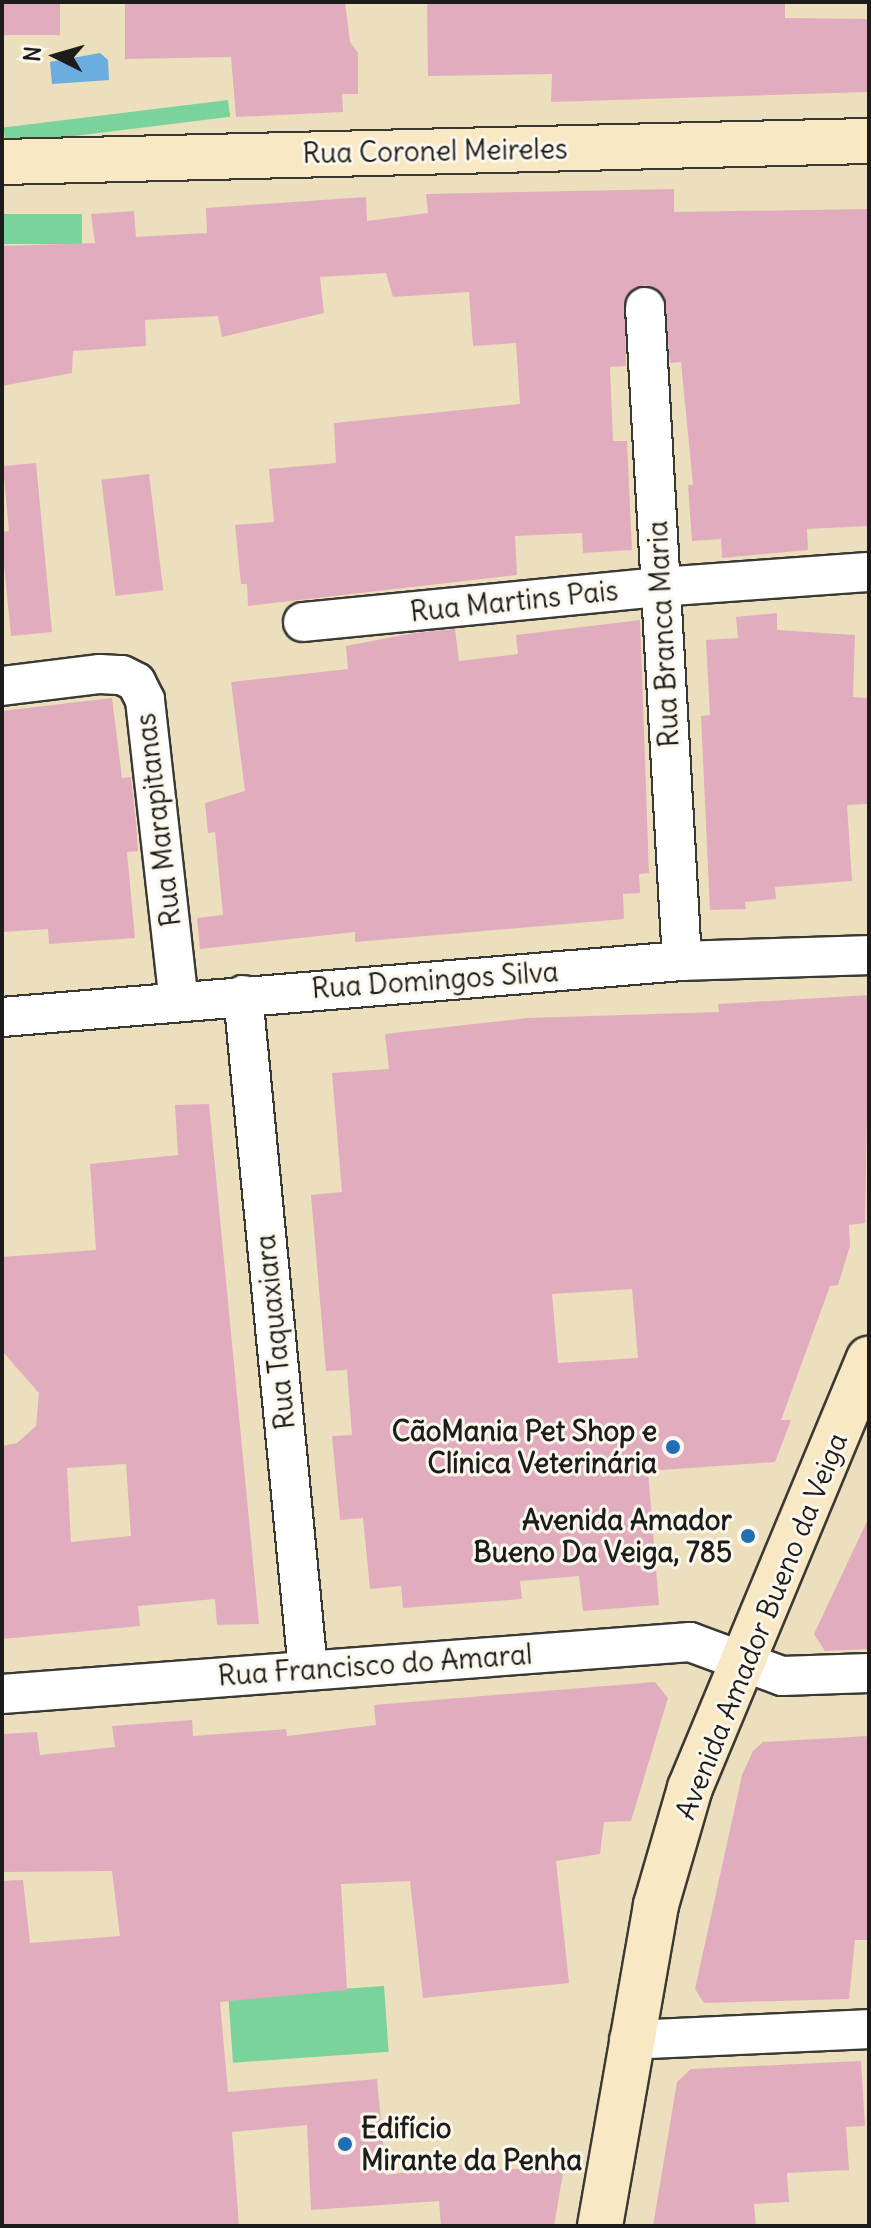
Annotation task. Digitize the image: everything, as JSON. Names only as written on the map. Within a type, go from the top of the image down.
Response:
[{"type":"main road","name":"Rua Coronel Meireles","points":[[2,162],[869,141]]},
{"type":"main road","name":"Avenida Amador Bueno da Veiga","points":[[600,2226],[629,2040],[656,1905],[690,1788],[869,1359]]},
{"type":"street","name":"Rua Branca Maria","points":[[645,307],[682,961]]},
{"type":"street","name":"Rua Martins Pais","points":[[303,622],[659,587],[869,572]]},
{"type":"street","name":"Rua Marapitanas","points":[[2,686],[100,674],[122,675],[136,682],[145,700],[179,1001]]},
{"type":"street","name":"Rua Domingos Silva","points":[[2,1017],[682,961],[869,955]]},
{"type":"street","name":"Rua Taquaxiara","points":[[243,995],[308,1670]]},
{"type":"street","name":"Rua Francisco do Amaral","points":[[2,1694],[690,1642],[782,1676],[869,1673]]},
{"type":"street","points":[[629,2040],[869,2029]]},
{"type":"green space","points":[[228,100],[230,117],[6,144],[4,128]]},
{"type":"green space","points":[[2,214],[82,214],[82,244],[2,244]]},
{"type":"green space","points":[[384,1986],[389,2052],[233,2063],[228,1997]]},
{"type":"water","points":[[100,53],[108,60],[109,80],[52,84],[50,62]]},
{"type":"building","points":[[2,2],[60,2],[60,35],[2,35]]},
{"type":"building","points":[[125,2],[345,2],[350,42],[358,53],[358,94],[342,94],[343,112],[236,117],[231,57],[125,59]]},
{"type":"building","points":[[427,2],[785,2],[785,18],[869,19],[869,92],[551,102],[552,74],[428,76]]},
{"type":"building","points":[[674,189],[674,212],[869,209],[869,526],[807,529],[808,550],[722,558],[721,539],[692,541],[688,485],[693,485],[681,362],[670,363],[664,296],[645,285],[625,298],[626,366],[610,367],[613,441],[627,441],[632,550],[583,553],[582,533],[515,536],[517,575],[248,606],[247,584],[241,584],[235,525],[274,522],[269,469],[336,463],[334,423],[520,404],[516,343],[473,346],[469,292],[393,297],[386,273],[320,277],[324,313],[222,337],[218,316],[145,320],[146,346],[73,351],[72,373],[2,386],[2,246],[95,243],[91,214],[134,211],[136,237],[207,233],[206,208],[366,197],[367,221],[428,213],[426,194]]},
{"type":"building","points":[[36,463],[52,632],[11,636],[2,544],[2,532],[9,531],[3,466]]},
{"type":"building","points":[[149,474],[163,590],[116,596],[101,480]]},
{"type":"building","points":[[777,613],[777,630],[855,635],[853,697],[869,698],[869,804],[847,805],[852,881],[775,887],[776,899],[745,902],[746,909],[710,910],[701,716],[710,715],[706,640],[738,638],[736,617]]},
{"type":"building","points":[[640,620],[649,873],[639,874],[640,893],[623,894],[624,919],[355,942],[355,932],[200,949],[197,918],[223,915],[215,832],[208,833],[205,803],[245,791],[231,682],[348,669],[346,646],[414,633],[455,629],[459,661],[518,654],[516,635]]},
{"type":"building","points":[[112,698],[122,778],[131,777],[136,822],[138,851],[127,852],[135,938],[49,944],[48,929],[2,932],[2,711]]},
{"type":"building","points":[[869,995],[865,1223],[849,1225],[850,1246],[838,1285],[830,1286],[781,1420],[791,1420],[775,1462],[648,1471],[659,1605],[583,1611],[579,1576],[520,1581],[522,1599],[403,1608],[401,1586],[370,1589],[363,1518],[340,1520],[332,1436],[352,1435],[347,1370],[326,1371],[311,1195],[342,1192],[332,1073],[389,1069],[385,1034],[527,1018],[719,1012],[718,1004]],"holes":[[[632,1289],[638,1358],[558,1363],[552,1294]]]},
{"type":"building","points":[[209,1104],[259,1624],[217,1625],[215,1599],[138,1606],[140,1626],[2,1639],[2,1446],[17,1443],[36,1426],[39,1393],[2,1351],[2,1257],[96,1250],[90,1164],[178,1155],[175,1105]],"holes":[[[126,1464],[131,1536],[71,1542],[67,1468]]]},
{"type":"building","points":[[869,1517],[869,1649],[825,1651],[814,1634]]},
{"type":"building","points":[[655,1682],[668,1698],[631,1821],[604,1822],[600,1854],[556,1861],[569,1983],[423,1998],[410,1881],[341,1884],[347,1990],[220,2002],[228,2092],[377,2079],[386,2175],[466,2164],[467,2171],[564,2167],[554,2226],[441,2226],[439,2201],[311,2210],[307,2125],[232,2132],[239,2226],[2,2226],[2,1881],[23,1880],[30,1943],[120,1936],[112,1871],[2,1872],[2,1734],[37,1732],[40,1755],[115,1747],[112,1726],[192,1720],[193,1736],[286,1729],[287,1736],[376,1725],[374,1705]]},
{"type":"building","points":[[869,1736],[869,1940],[855,1940],[849,1999],[704,2003],[695,1989],[742,1775],[753,1751],[763,1742]]},
{"type":"building","points":[[861,2061],[865,2126],[846,2127],[849,2170],[787,2173],[789,2202],[754,2204],[756,2226],[653,2226],[677,2082],[691,2069]]},
{"type":"place","name":"CãoMania Pet Shop e Clínica Veterinária","points":[[673,1447]]},
{"type":"place","name":"Avenida Amador Bueno Da Veiga, 785","points":[[748,1536]]},
{"type":"place","name":"Edifício Mirante da Penha","points":[[345,2144]]}]
